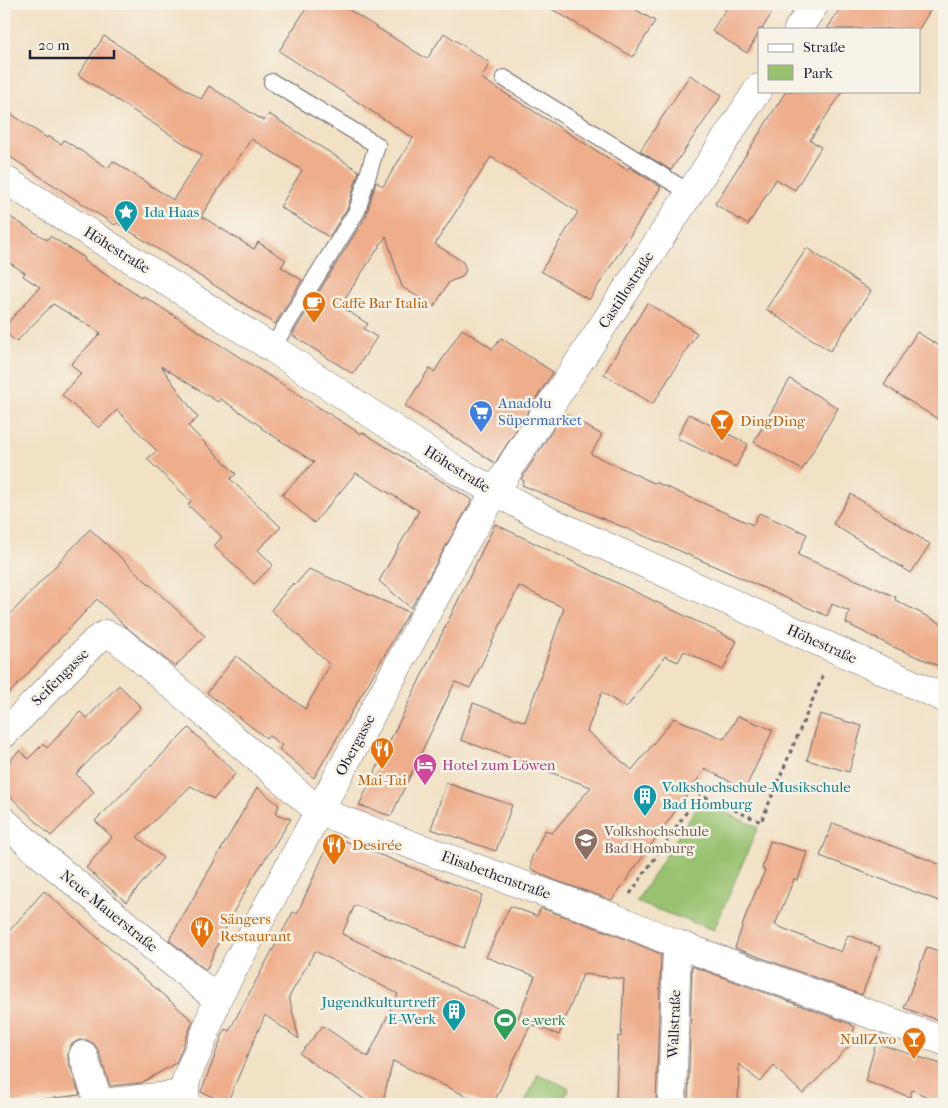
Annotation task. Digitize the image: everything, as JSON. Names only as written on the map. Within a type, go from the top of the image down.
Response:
[{"type":"street","points":[[799,28],[815,4]]},
{"type":"street","name":"Castillostraße","points":[[495,492],[758,90]]},
{"type":"street","name":"Höhestraße","points":[[4,178],[272,348],[456,470],[495,492],[545,518],[944,698]]},
{"type":"street","name":"Obergasse","points":[[186,1099],[186,1077],[201,1044],[217,999],[464,544],[495,492]]},
{"type":"street","name":"Elisabethenstraße","points":[[95,641],[106,634],[119,640],[320,812],[615,918],[677,944],[944,1042]]},
{"type":"street","name":"Seifengasse","points":[[4,734],[95,641]]},
{"type":"street","name":"Neue Mauerstraße","points":[[4,821],[40,854],[217,999]]},
{"type":"street","name":"Wallstraße","points":[[672,1104],[677,944]]},
{"type":"street","points":[[83,1055],[96,1104],[186,1099]]},
{"type":"lane","points":[[504,78],[690,193]]},
{"type":"lane","points":[[272,82],[377,145],[357,211],[272,348]]},
{"type":"path","points":[[615,918],[699,794],[761,822],[810,711],[834,649]]},
{"type":"green space","points":[[700,802],[758,827],[714,930],[636,902]]},
{"type":"green space","points":[[538,1074],[569,1088],[562,1104],[524,1104]]},
{"type":"building","points":[[309,4],[340,4],[427,59],[444,33],[490,63],[481,78],[627,170],[629,167],[661,187],[589,300],[541,271],[578,212],[491,157],[435,244],[463,262],[466,270],[462,277],[449,282],[434,307],[402,287],[386,236],[340,306],[368,324],[364,329],[377,337],[353,374],[292,335],[366,216],[376,182],[383,186],[413,138],[279,51]]},
{"type":"building","points":[[543,4],[626,4],[655,21],[633,57]]},
{"type":"building","points":[[729,4],[761,4],[773,11],[763,28],[758,28],[758,35],[747,53],[712,31]]},
{"type":"building","points":[[843,4],[934,4],[920,28],[828,28]]},
{"type":"building","points":[[104,36],[201,99],[209,86],[264,121],[269,114],[359,171],[348,207],[329,237],[280,207],[302,170],[251,139],[201,216],[254,249],[258,242],[286,260],[281,267],[302,280],[275,324],[117,223],[115,225],[4,153],[4,109],[47,138],[48,136],[61,144],[64,140],[108,168],[113,161],[173,200],[202,155],[78,75]]},
{"type":"building","points":[[690,75],[722,95],[671,170],[640,151]]},
{"type":"building","points":[[785,92],[842,92],[810,140],[821,147],[795,190],[776,179],[748,225],[715,204]]},
{"type":"building","points":[[4,213],[47,240],[50,236],[142,298],[143,296],[361,434],[362,432],[472,500],[411,608],[379,581],[419,511],[356,473],[314,523],[282,495],[314,462],[261,428],[221,399],[218,402],[161,366],[198,418],[188,426],[236,474],[230,479],[281,527],[258,550],[273,565],[254,584],[214,546],[222,537],[188,505],[191,501],[147,459],[157,451],[117,410],[99,428],[62,395],[81,374],[71,364],[101,333],[53,304],[16,342],[4,331],[4,327],[40,287],[23,276],[25,273],[4,259]]},
{"type":"building","points":[[807,248],[871,291],[830,351],[766,309]]},
{"type":"building","points":[[647,303],[697,333],[653,404],[604,374]]},
{"type":"building","points":[[462,329],[493,349],[501,338],[553,372],[495,463],[405,406],[429,369],[434,372]]},
{"type":"building","points":[[917,332],[944,349],[944,423],[884,385]]},
{"type":"building","points":[[790,379],[838,408],[802,470],[754,442]]},
{"type":"building","points":[[564,413],[602,435],[591,454],[753,525],[759,513],[807,534],[798,555],[896,597],[895,600],[944,625],[944,668],[891,646],[846,623],[849,611],[832,604],[827,616],[671,547],[522,485],[524,481],[521,479]]},
{"type":"building","points":[[689,414],[748,444],[736,467],[677,438]]},
{"type":"building","points":[[851,494],[930,544],[911,573],[833,524]]},
{"type":"building","points":[[495,524],[737,641],[723,670],[684,651],[678,662],[665,656],[626,708],[602,692],[587,731],[632,770],[674,718],[724,739],[738,716],[773,730],[745,789],[705,769],[612,900],[554,880],[531,869],[531,859],[545,830],[552,833],[591,787],[461,740],[473,703],[525,722],[564,608],[519,586],[470,688],[455,682],[391,816],[359,805]]},
{"type":"building","points":[[90,529],[205,636],[175,667],[125,626],[97,599],[4,699],[4,621]]},
{"type":"building","points":[[309,569],[409,612],[314,778],[279,749],[282,745],[268,735],[266,738],[207,693],[236,656],[305,709],[330,665],[271,610],[293,583],[295,585]]},
{"type":"building","points":[[119,685],[141,707],[76,774],[94,792],[51,836],[4,790],[4,767],[20,750],[28,759],[43,744],[47,748],[80,712],[87,718]]},
{"type":"building","points":[[820,714],[862,726],[849,772],[807,760]]},
{"type":"building","points":[[189,728],[236,773],[214,799],[191,786],[137,837],[163,858],[126,902],[86,868],[112,837],[95,821]]},
{"type":"building","points":[[446,783],[512,805],[496,851],[431,829]]},
{"type":"building","points":[[257,787],[279,805],[276,814],[291,819],[254,876],[230,918],[206,970],[169,940]]},
{"type":"building","points":[[833,823],[944,866],[944,903],[820,856]]},
{"type":"building","points":[[332,836],[482,895],[464,948],[355,905],[342,934],[518,1018],[535,976],[486,957],[510,906],[537,916],[541,908],[661,954],[656,1104],[616,1104],[618,1036],[621,1037],[624,979],[583,974],[559,1035],[531,1024],[493,1104],[483,1104],[393,1061],[382,1104],[371,1104],[300,1054],[323,1026],[368,1057],[398,994],[315,951],[289,997],[299,1039],[265,1015],[227,1103],[201,1092],[225,1029],[229,1031],[293,912],[297,914]]},
{"type":"building","points":[[770,841],[807,852],[798,880],[794,879],[775,925],[841,952],[848,935],[880,947],[862,995],[735,948],[747,912],[765,870],[762,869]]},
{"type":"building","points":[[44,891],[193,1021],[176,1063],[141,1083],[110,1086],[98,1050],[94,1044],[87,1040],[79,1040],[72,1044],[68,1052],[68,1060],[80,1095],[4,1104],[4,937]]},
{"type":"building","points":[[927,947],[944,953],[944,1022],[904,1008]]},
{"type":"building","points":[[692,966],[851,1024],[855,1027],[852,1035],[858,1037],[803,1094],[774,1066],[760,1082],[739,1064],[738,1104],[688,1104]]},
{"type":"building","points":[[876,1043],[944,1065],[944,1104],[912,1090],[910,1097],[865,1081]]},
{"type":"place","name":"Ida Haas","points":[[126,233]]},
{"type":"place","name":"Caffe Bar Italia","points":[[314,324]]},
{"type":"place","name":"Anadolu Süpermarket","points":[[481,433]]},
{"type":"place","name":"DingDing","points":[[722,442]]},
{"type":"place","name":"Mai-Tai","points":[[382,770]]},
{"type":"place","name":"Hotel zum Löwen","points":[[425,786]]},
{"type":"place","name":"Volkshochschule-Musikschule Bad Homburg","points":[[645,817]]},
{"type":"place","name":"Volkshochschule Bad Homburg","points":[[586,861]]},
{"type":"place","name":"Desirée","points":[[334,866]]},
{"type":"place","name":"Sängers Restaurant","points":[[202,949]]},
{"type":"place","name":"Jugendkulturtreff E-Werk","points":[[454,1032]]},
{"type":"place","name":"e-werk","points":[[505,1041]]},
{"type":"place","name":"NullZwo","points":[[914,1060]]}]
